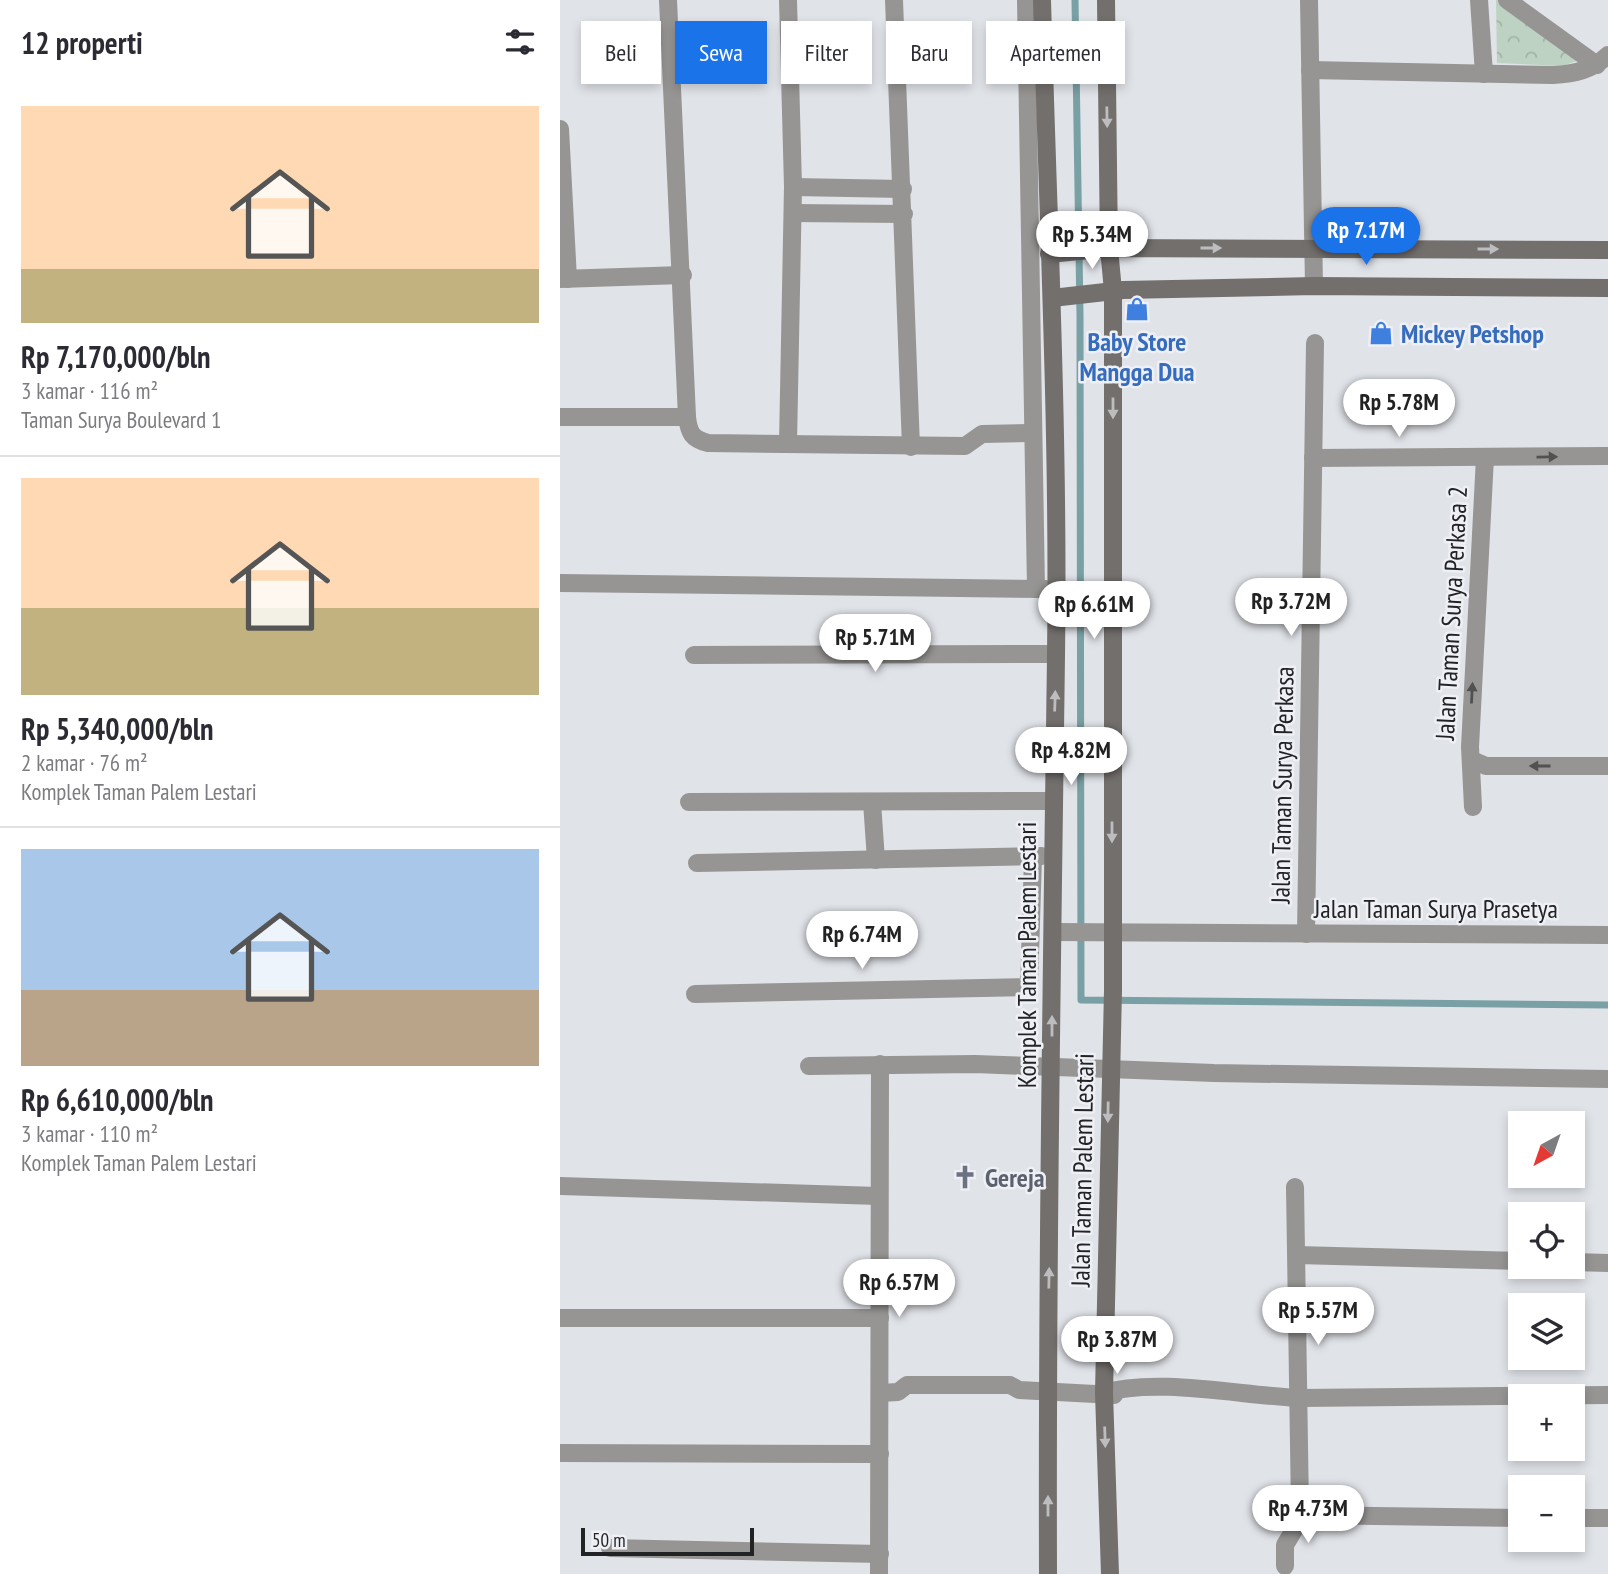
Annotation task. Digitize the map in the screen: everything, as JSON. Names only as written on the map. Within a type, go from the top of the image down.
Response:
[{"type":"street","points":[[668,0],[683,275],[687,417],[689,431],[695,440],[708,443],[965,446],[982,434],[1033,433]]},
{"type":"street","points":[[788,0],[793,187],[788,444]]},
{"type":"street","points":[[894,0],[911,446]]},
{"type":"street","points":[[1026,0],[1036,589]]},
{"type":"street","name":"Komplek Taman Palem Lestari","points":[[1042,0],[1058,297],[1056,654],[1052,801],[1053,855],[1061,932],[1052,1066],[1047,1390],[1048,1574]]},
{"type":"street","points":[[1105,933],[1105,292],[1102,248],[1106,0]]},
{"type":"street","points":[[1309,0],[1314,286]]},
{"type":"street","points":[[1479,0],[1484,74]]},
{"type":"street","points":[[1507,0],[1603,60]]},
{"type":"street","points":[[1310,70],[1574,74],[1603,60]]},
{"type":"street","points":[[560,130],[564,279],[683,275]]},
{"type":"street","points":[[793,187],[902,189]]},
{"type":"street","points":[[793,213],[904,214]]},
{"type":"street","points":[[1054,253],[1102,248],[1608,250]]},
{"type":"street","points":[[1031,301],[1105,292],[1314,286],[1608,288]]},
{"type":"street","name":"Jalan Taman Surya Perkasa","points":[[1306,934],[1315,343]]},
{"type":"street","points":[[560,416],[687,417]]},
{"type":"street","points":[[1313,458],[1608,456]]},
{"type":"street","name":"Jalan Taman Surya Perkasa 2","points":[[1485,457],[1469,747],[1472,761],[1486,766],[1608,766]]},
{"type":"street","points":[[560,583],[1055,589]]},
{"type":"street","points":[[694,656],[1056,654]]},
{"type":"street","points":[[1472,761],[1473,807]]},
{"type":"street","points":[[689,802],[1052,801]]},
{"type":"street","points":[[873,802],[876,860]]},
{"type":"street","points":[[697,863],[1053,855]]},
{"type":"street","points":[[695,994],[1029,987],[1033,857]]},
{"type":"street","name":"Jalan Taman Surya Prasetya","points":[[1061,932],[1608,935]]},
{"type":"street","name":"Jalan Taman Palem Lestari","points":[[1105,933],[1113,990],[1109,1070],[1104,1393],[1110,1574]]},
{"type":"street","points":[[879,1574],[880,1454],[889,1392],[880,1318],[880,1064]]},
{"type":"street","points":[[809,1066],[1052,1066],[1109,1070],[1608,1079]]},
{"type":"street","points":[[560,1185],[878,1196]]},
{"type":"street","points":[[1295,1187],[1300,1509],[1303,1516]]},
{"type":"street","points":[[1297,1255],[1508,1261]]},
{"type":"street","points":[[1585,1262],[1608,1263],[1608,1277]]},
{"type":"street","points":[[560,1318],[880,1318]]},
{"type":"street","points":[[889,1392],[906,1396],[1008,1398],[1019,1390],[1047,1390],[1215,1402],[1249,1396],[1300,1398],[1608,1395]]},
{"type":"street","points":[[560,1453],[880,1454]]},
{"type":"street","points":[[1303,1516],[1508,1518]]},
{"type":"street","points":[[1286,1566],[1286,1545],[1303,1516]]},
{"type":"street","points":[[1585,1518],[1608,1518]]},
{"type":"street","points":[[610,1548],[880,1554]]},
{"type":"green space","points":[[1496,0],[1580,60],[1562,66],[1497,63]]},
{"type":"waterway","points":[[1075,0],[1080,315],[1081,1000],[1608,1005]]},
{"type":"place","name":"Baby Store Mangga Dua","points":[[1137,309]]},
{"type":"place","name":"Mickey Petshop","points":[[1381,333]]},
{"type":"place","name":"Gereja","points":[[965,1177]]}]
